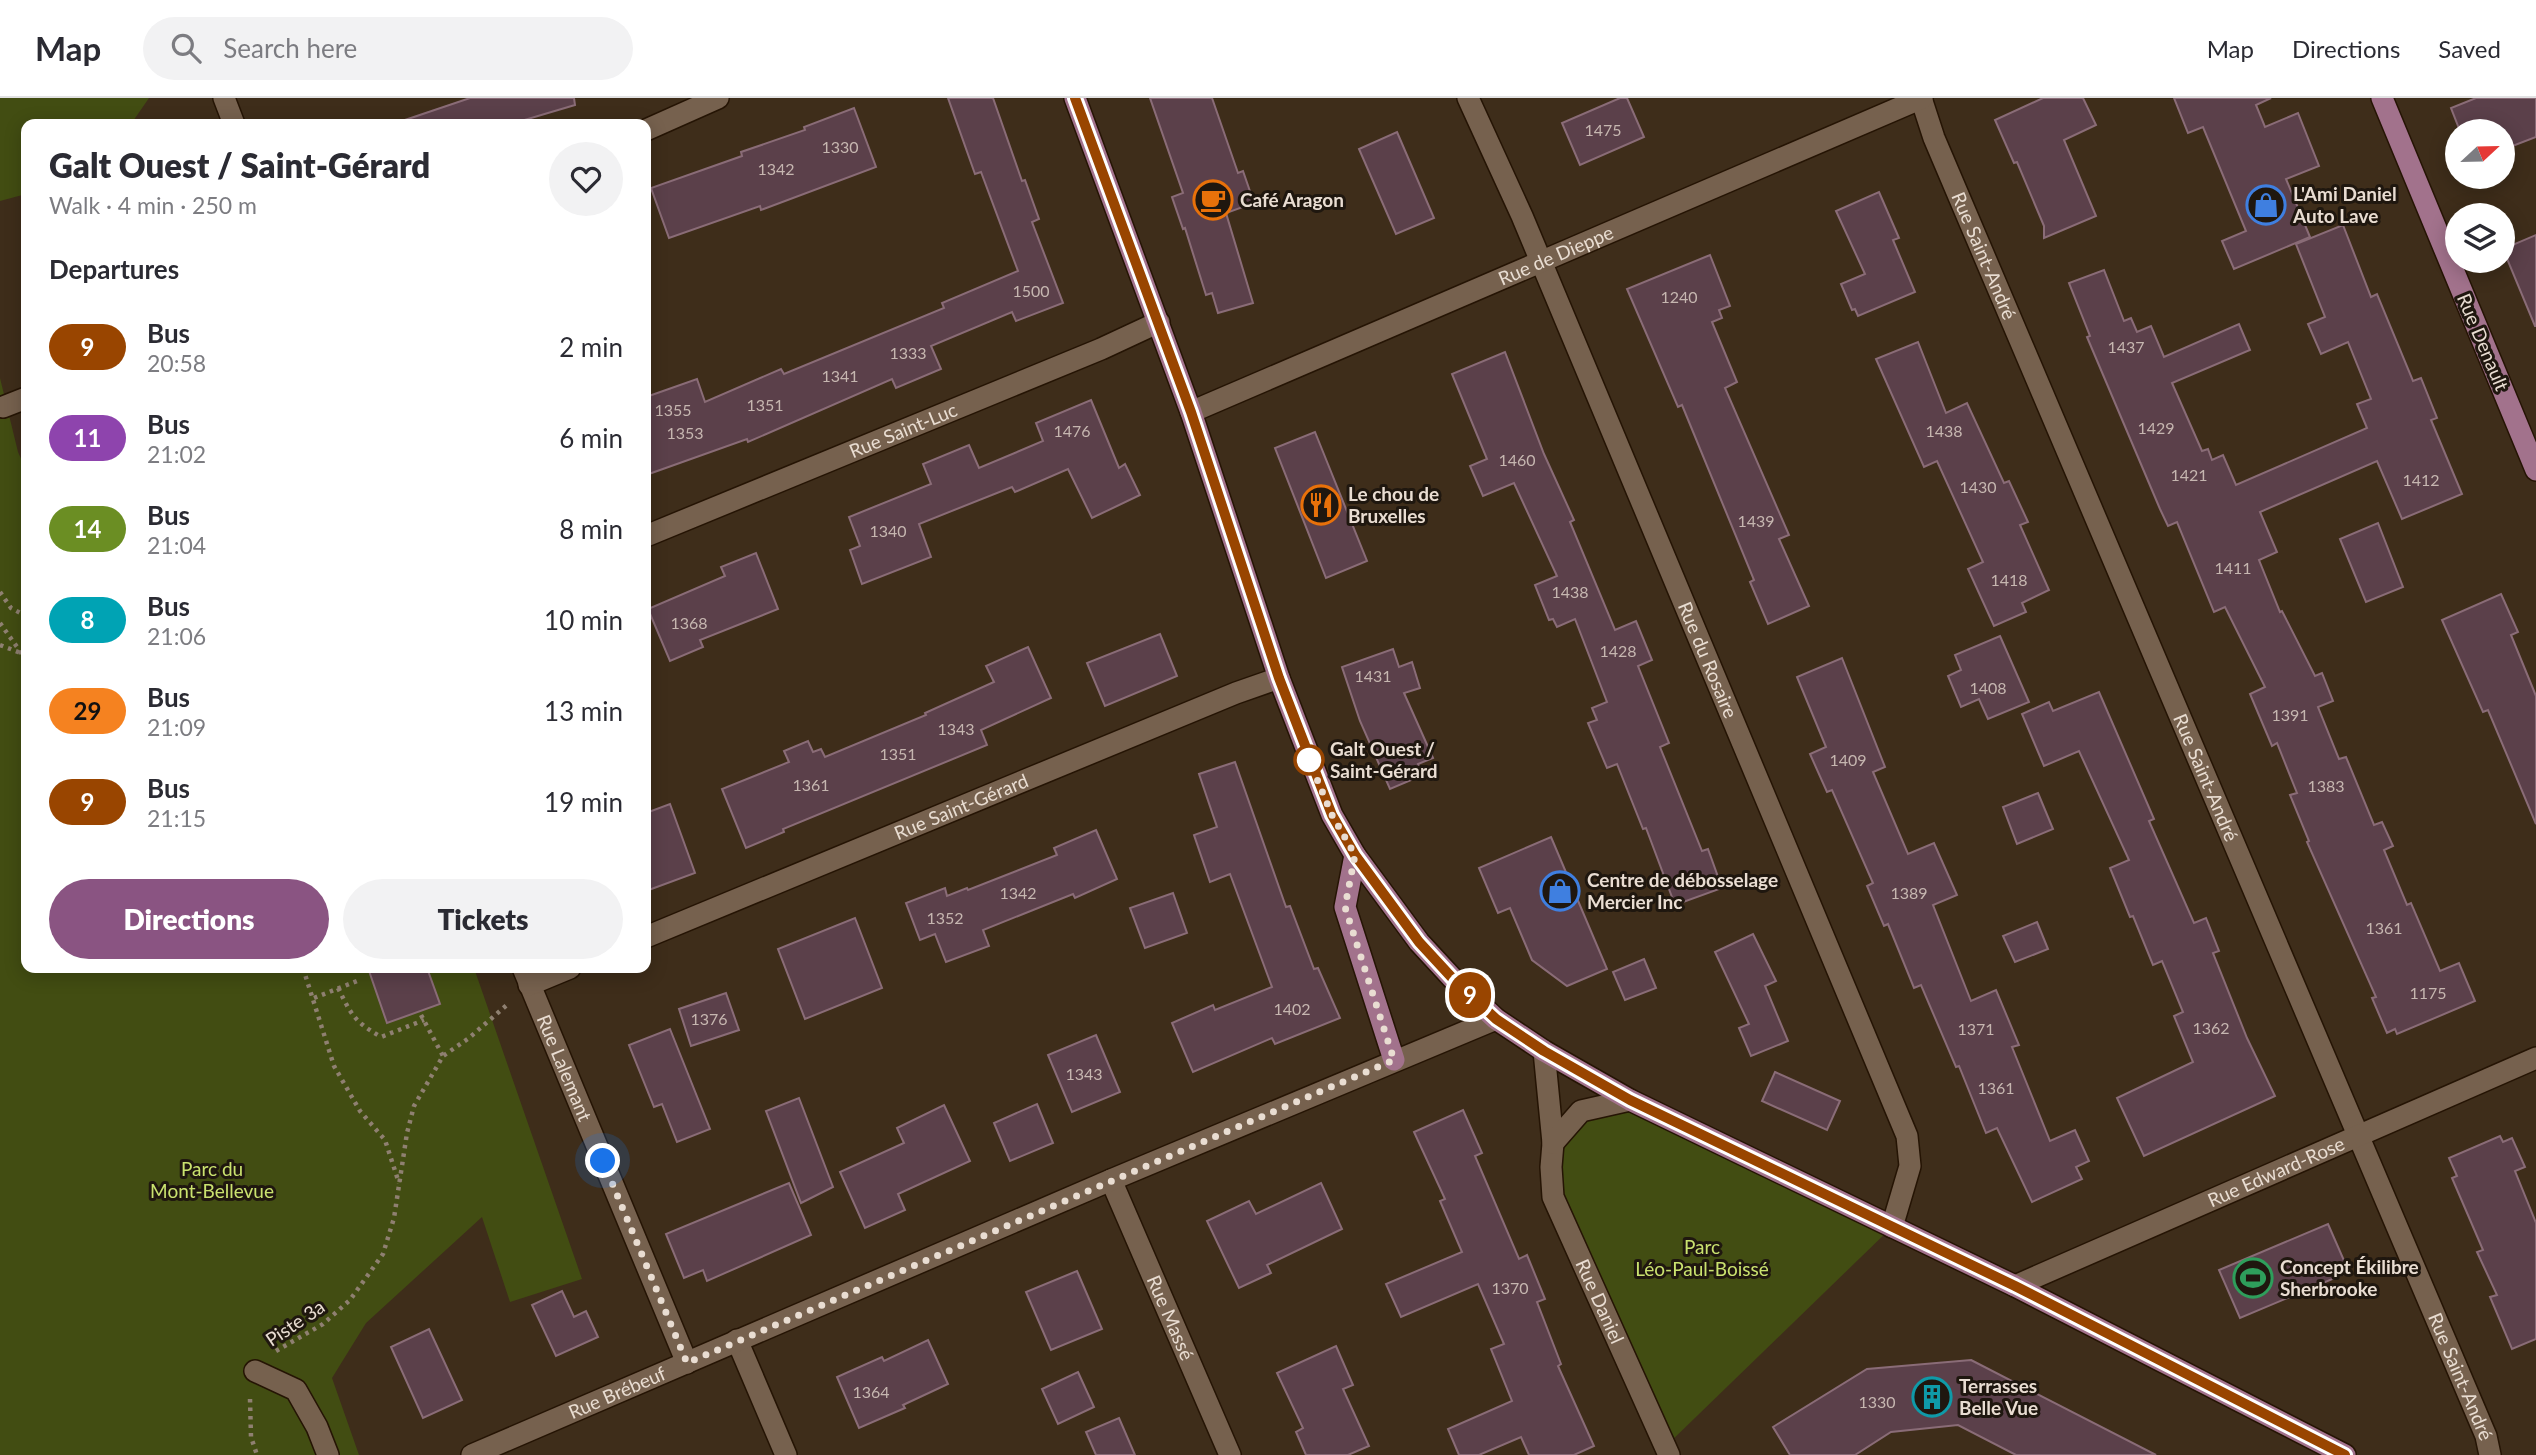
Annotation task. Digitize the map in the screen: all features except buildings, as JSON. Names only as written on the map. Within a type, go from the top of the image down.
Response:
[{"type":"main road","points":[[1075,98],[1191,412],[1279,678],[1332,815],[1355,855],[1419,942],[1455,981],[1496,1019],[1544,1051],[1630,1100],[2015,1286],[2345,1455]]},
{"type":"main road","name":"Rue Denault","points":[[2382,98],[2445,234]]},
{"type":"main road","name":"Rue Denault","points":[[2461,273],[2536,470]]},
{"type":"main road","points":[[1355,855],[1345,907],[1394,1060]]},
{"type":"street","points":[[224,98],[232,119]]},
{"type":"street","points":[[651,126],[678,106],[718,98]]},
{"type":"street","name":"Rue du Rosaire","points":[[1468,98],[1522,216],[1907,1136],[1910,1166],[1892,1227]]},
{"type":"street","name":"Rue de Dieppe","points":[[1191,412],[1921,98]]},
{"type":"street","name":"Rue Saint-André","points":[[1921,98],[1934,138],[2360,1134],[2486,1436],[2490,1455]]},
{"type":"street","name":"Rue Saint-Luc","points":[[651,534],[1101,349],[1159,322]]},
{"type":"street","points":[[3,407],[21,400]]},
{"type":"street","name":"Rue Saint-Gérard","points":[[651,935],[1236,693],[1279,678]]},
{"type":"street","name":"Rue Lalemant","points":[[526,976],[687,1363]]},
{"type":"street","name":"Rue Brébeuf","points":[[472,1455],[1111,1180],[1496,1019]]},
{"type":"street","name":"Rue Daniel","points":[[1544,1051],[1553,1143],[1553,1197],[1669,1455]]},
{"type":"street","name":"Rue Edward-Rose","points":[[2015,1286],[2536,1058]]},
{"type":"street","points":[[1553,1143],[1581,1111],[1630,1100]]},
{"type":"street","name":"Rue Massé","points":[[1111,1180],[1230,1455]]},
{"type":"street","points":[[737,1340],[786,1455]]},
{"type":"street","points":[[255,1371],[296,1390],[317,1427],[328,1455]]},
{"type":"path","points":[[0,592],[11,608],[21,613]]},
{"type":"path","points":[[0,623],[21,651]]},
{"type":"path","points":[[0,645],[21,654]]},
{"type":"path","points":[[305,973],[334,1066],[360,1111],[385,1140],[400,1184]]},
{"type":"path","points":[[421,1015],[443,1056],[469,1038],[526,976]]},
{"type":"path","points":[[314,998],[357,981]]},
{"type":"path","points":[[338,988],[351,1015],[360,1025],[381,1037],[424,1020]]},
{"type":"path","name":"Piste 3a","points":[[257,1455],[251,1437],[249,1403],[255,1371],[275,1351],[323,1324],[350,1300],[383,1254],[394,1218],[407,1133],[414,1106],[443,1056]]},
{"type":"green space","points":[[0,98],[149,98],[134,119],[21,119],[21,195],[0,201]]},
{"type":"green space","name":"Parc du Mont-Bellevue","points":[[0,378],[21,459],[21,973],[476,973],[582,1279],[510,1302],[482,1217],[366,1323],[332,1378],[359,1455],[0,1455]]},
{"type":"green space","name":"Parc Léo-Paul-Boissé","points":[[1630,1100],[1892,1227],[1666,1446],[1551,1167],[1581,1111]]},
{"type":"bus line","name":"9","points":[[1075,98],[1191,412],[1279,678],[1332,815],[1355,855],[1419,942],[1455,981],[1496,1019],[1544,1051],[1630,1100],[2015,1286],[2345,1455]]},
{"type":"place","name":"Café Aragon","points":[[1213,200]]},
{"type":"place","name":"L'Ami Daniel Auto Lave","points":[[2266,205]]},
{"type":"place","name":"Le chou de Bruxelles","points":[[1321,505]]},
{"type":"place","name":"Galt Ouest / Saint-Gérard","points":[[1309,760]]},
{"type":"place","name":"Centre de débosselage Mercier Inc","points":[[1560,891]]},
{"type":"place","name":"Concept Ékilibre Sherbrooke","points":[[2253,1278]]},
{"type":"place","name":"Terrasses Belle Vue","points":[[1932,1397]]},
{"type":"route","points":[[603,1161],[687,1363],[1394,1060],[1345,907],[1355,855],[1332,815],[1309,760]]}]
